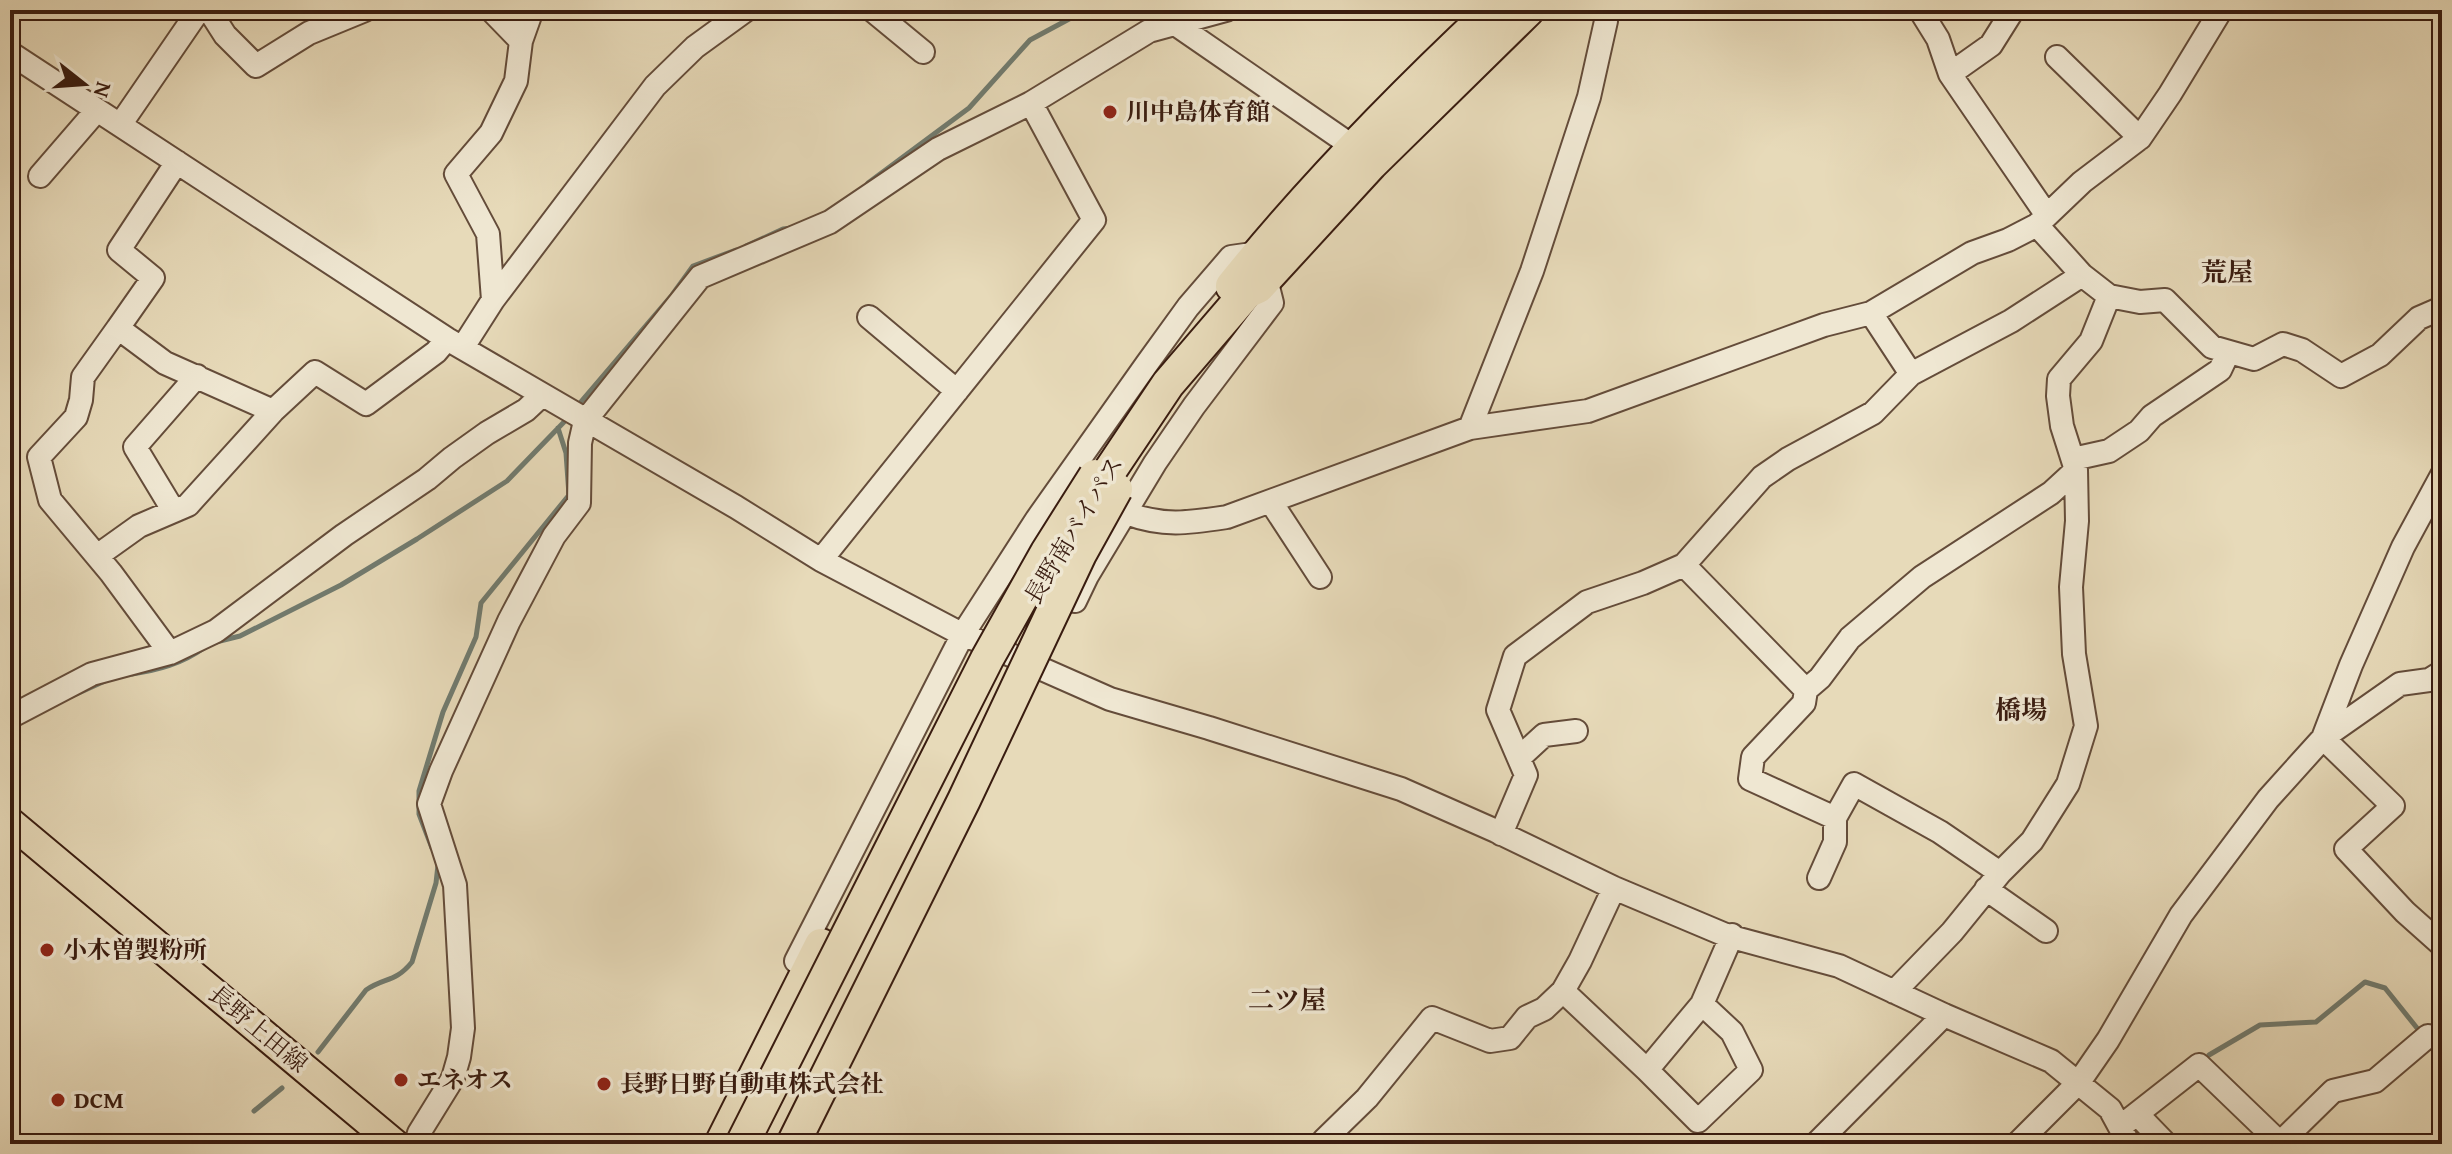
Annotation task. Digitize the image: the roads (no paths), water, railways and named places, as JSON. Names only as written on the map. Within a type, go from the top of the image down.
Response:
[{"type":"highway","name":"長野南バイパス","points":[[752,1144],[909,829],[995,665],[1056,556],[1110,490],[1145,417],[1186,362],[1261,273],[1493,10]]},
{"type":"highway","name":"長野南バイパス","points":[[1363,156],[1528,10]]},
{"type":"highway","name":"長野南バイパス","points":[[742,1144],[979,673],[1047,552],[1110,490]]},
{"type":"highway","points":[[793,1144],[964,800],[1110,490]]},
{"type":"highway","points":[[721,1144],[887,817],[971,666],[1035,560],[1047,552]]},
{"type":"main road","name":"長野上田線","points":[[10,822],[395,1144]]},
{"type":"street","points":[[120,125],[199,10]]},
{"type":"street","points":[[209,10],[225,35],[256,66],[309,33],[365,10]]},
{"type":"street","points":[[491,10],[521,41]]},
{"type":"street","points":[[493,300],[488,234],[456,174],[491,133],[516,81],[521,41],[532,10]]},
{"type":"street","points":[[97,556],[139,526],[188,505],[273,411],[315,372],[366,404],[436,352],[455,343],[493,300],[655,86],[695,47],[746,10]]},
{"type":"street","points":[[872,10],[923,52]]},
{"type":"street","points":[[1155,10],[1363,156]]},
{"type":"street","points":[[416,1144],[419,1133],[453,1078],[463,1028],[455,885],[429,804],[509,621],[554,536],[579,503],[580,443],[585,421],[700,277],[830,222],[938,149],[1031,103],[1149,31],[1226,10]]},
{"type":"street","points":[[1470,428],[1532,271],[1589,97],[1606,21],[1605,10]]},
{"type":"street","points":[[1920,10],[1938,39],[1950,74],[2042,219],[2082,275],[2109,296],[2140,302],[2165,300],[2212,347],[2228,353],[2254,359],[2283,344],[2302,350],[2341,376],[2380,355],[2419,318],[2442,308]]},
{"type":"street","points":[[1950,74],[1991,45],[2013,10]]},
{"type":"street","points":[[807,1144],[960,841],[1087,576],[1110,490],[1150,521],[1191,523],[1227,517],[1470,428],[1588,411],[1824,325],[1871,313],[1972,253],[2008,240],[2042,219],[2082,182],[2140,138],[2221,10]]},
{"type":"street","points":[[10,53],[455,343],[821,560],[963,634],[1110,699],[1401,789],[1614,888],[1732,935],[1839,966],[2051,1061],[2129,1128],[2166,1144]]},
{"type":"street","points":[[2057,57],[2140,138]]},
{"type":"street","points":[[821,560],[1094,220],[1031,103]]},
{"type":"street","points":[[40,176],[97,110]]},
{"type":"street","points":[[170,653],[97,556],[50,500],[39,457],[76,417],[83,377],[153,278],[119,250],[177,162]]},
{"type":"street","points":[[704,1144],[963,634],[1037,519],[1188,307],[1231,257],[1261,273]]},
{"type":"street","points":[[1501,834],[1526,775],[1498,710],[1515,656],[1587,602],[1684,565],[1762,477],[1788,459],[1873,413],[1911,374],[2011,321],[2082,275]]},
{"type":"street","points":[[1894,992],[2032,841],[2068,784],[2086,726],[2074,654],[2071,587],[2077,521],[2074,465],[2062,426],[2058,396],[2059,379],[2091,341],[2109,296]]},
{"type":"street","points":[[1871,313],[1911,374]]},
{"type":"street","points":[[869,317],[957,391]]},
{"type":"street","points":[[118,328],[165,363],[273,411]]},
{"type":"street","points":[[1835,818],[1750,779],[1753,757],[1804,703],[1806,690],[1820,678],[1850,638],[1922,577],[2051,493],[2074,465],[2109,451],[2139,431],[2152,416],[2220,370],[2228,353]]},
{"type":"street","points":[[173,510],[135,447],[197,376]]},
{"type":"street","points":[[10,717],[92,674],[170,653],[216,631],[452,458],[526,410],[542,395]]},
{"type":"street","points":[[2323,738],[2403,547],[2442,475]]},
{"type":"street","points":[[1271,502],[1320,577]]},
{"type":"street","points":[[1684,565],[1806,690]]},
{"type":"street","points":[[2017,1144],[2079,1082],[2108,1040],[2181,915],[2268,799],[2323,738],[2400,684],[2429,680],[2442,672]]},
{"type":"street","points":[[1519,758],[1544,735],[1576,731]]},
{"type":"street","points":[[2323,738],[2393,806],[2346,849],[2405,912],[2442,945]]},
{"type":"street","points":[[1819,878],[1835,842],[1835,818],[1854,784],[1940,832],[2046,931]]},
{"type":"street","points":[[1324,1140],[1367,1098],[1432,1018],[1490,1041],[1510,1038],[1527,1017],[1544,1009],[1563,991],[1614,888]]},
{"type":"street","points":[[1647,1070],[1702,1004],[1732,935]]},
{"type":"street","points":[[1563,991],[1698,1121],[1751,1070],[1732,1032],[1702,1004]]},
{"type":"street","points":[[1816,1144],[1944,1015]]},
{"type":"street","points":[[2129,1128],[2199,1065],[2280,1143],[2333,1091],[2375,1081],[2428,1036],[2442,1039]]},
{"type":"waterway","points":[[868,183],[969,108],[1030,40],[1071,18],[1110,12]]},
{"type":"waterway","points":[[746,246],[792,228]]},
{"type":"waterway","points":[[579,404],[693,266],[736,250]]},
{"type":"waterway","points":[[216,642],[240,636],[341,585],[417,539],[507,481],[564,422]]},
{"type":"waterway","points":[[432,848],[419,814],[419,791],[443,712],[476,637],[481,603],[569,495],[566,453],[558,428]]},
{"type":"waterway","points":[[132,674],[170,666],[204,648]]},
{"type":"waterway","points":[[72,696],[107,680]]},
{"type":"waterway","points":[[318,1052],[366,990],[395,977],[412,962],[436,883],[438,865]]},
{"type":"waterway","points":[[2209,1055],[2260,1025],[2316,1022],[2365,982],[2385,988],[2417,1028]]},
{"type":"waterway","points":[[254,1111],[282,1088]]},
{"type":"waterway","points":[[2108,1144],[2113,1134]]},
{"type":"place","name":"川中島体育館","points":[[1110,112]]},
{"type":"place","name":"小木曽製粉所","points":[[47,950]]},
{"type":"place","name":"エネオス","points":[[401,1080]]},
{"type":"place","name":"長野日野自動車株式会社","points":[[604,1084]]},
{"type":"place","name":"DCM","points":[[58,1100]]},
{"type":"district","name":"荒屋","points":[[2227,272]]},
{"type":"district","name":"橋場","points":[[2021,710]]},
{"type":"district","name":"二ツ屋","points":[[1287,1000]]}]
